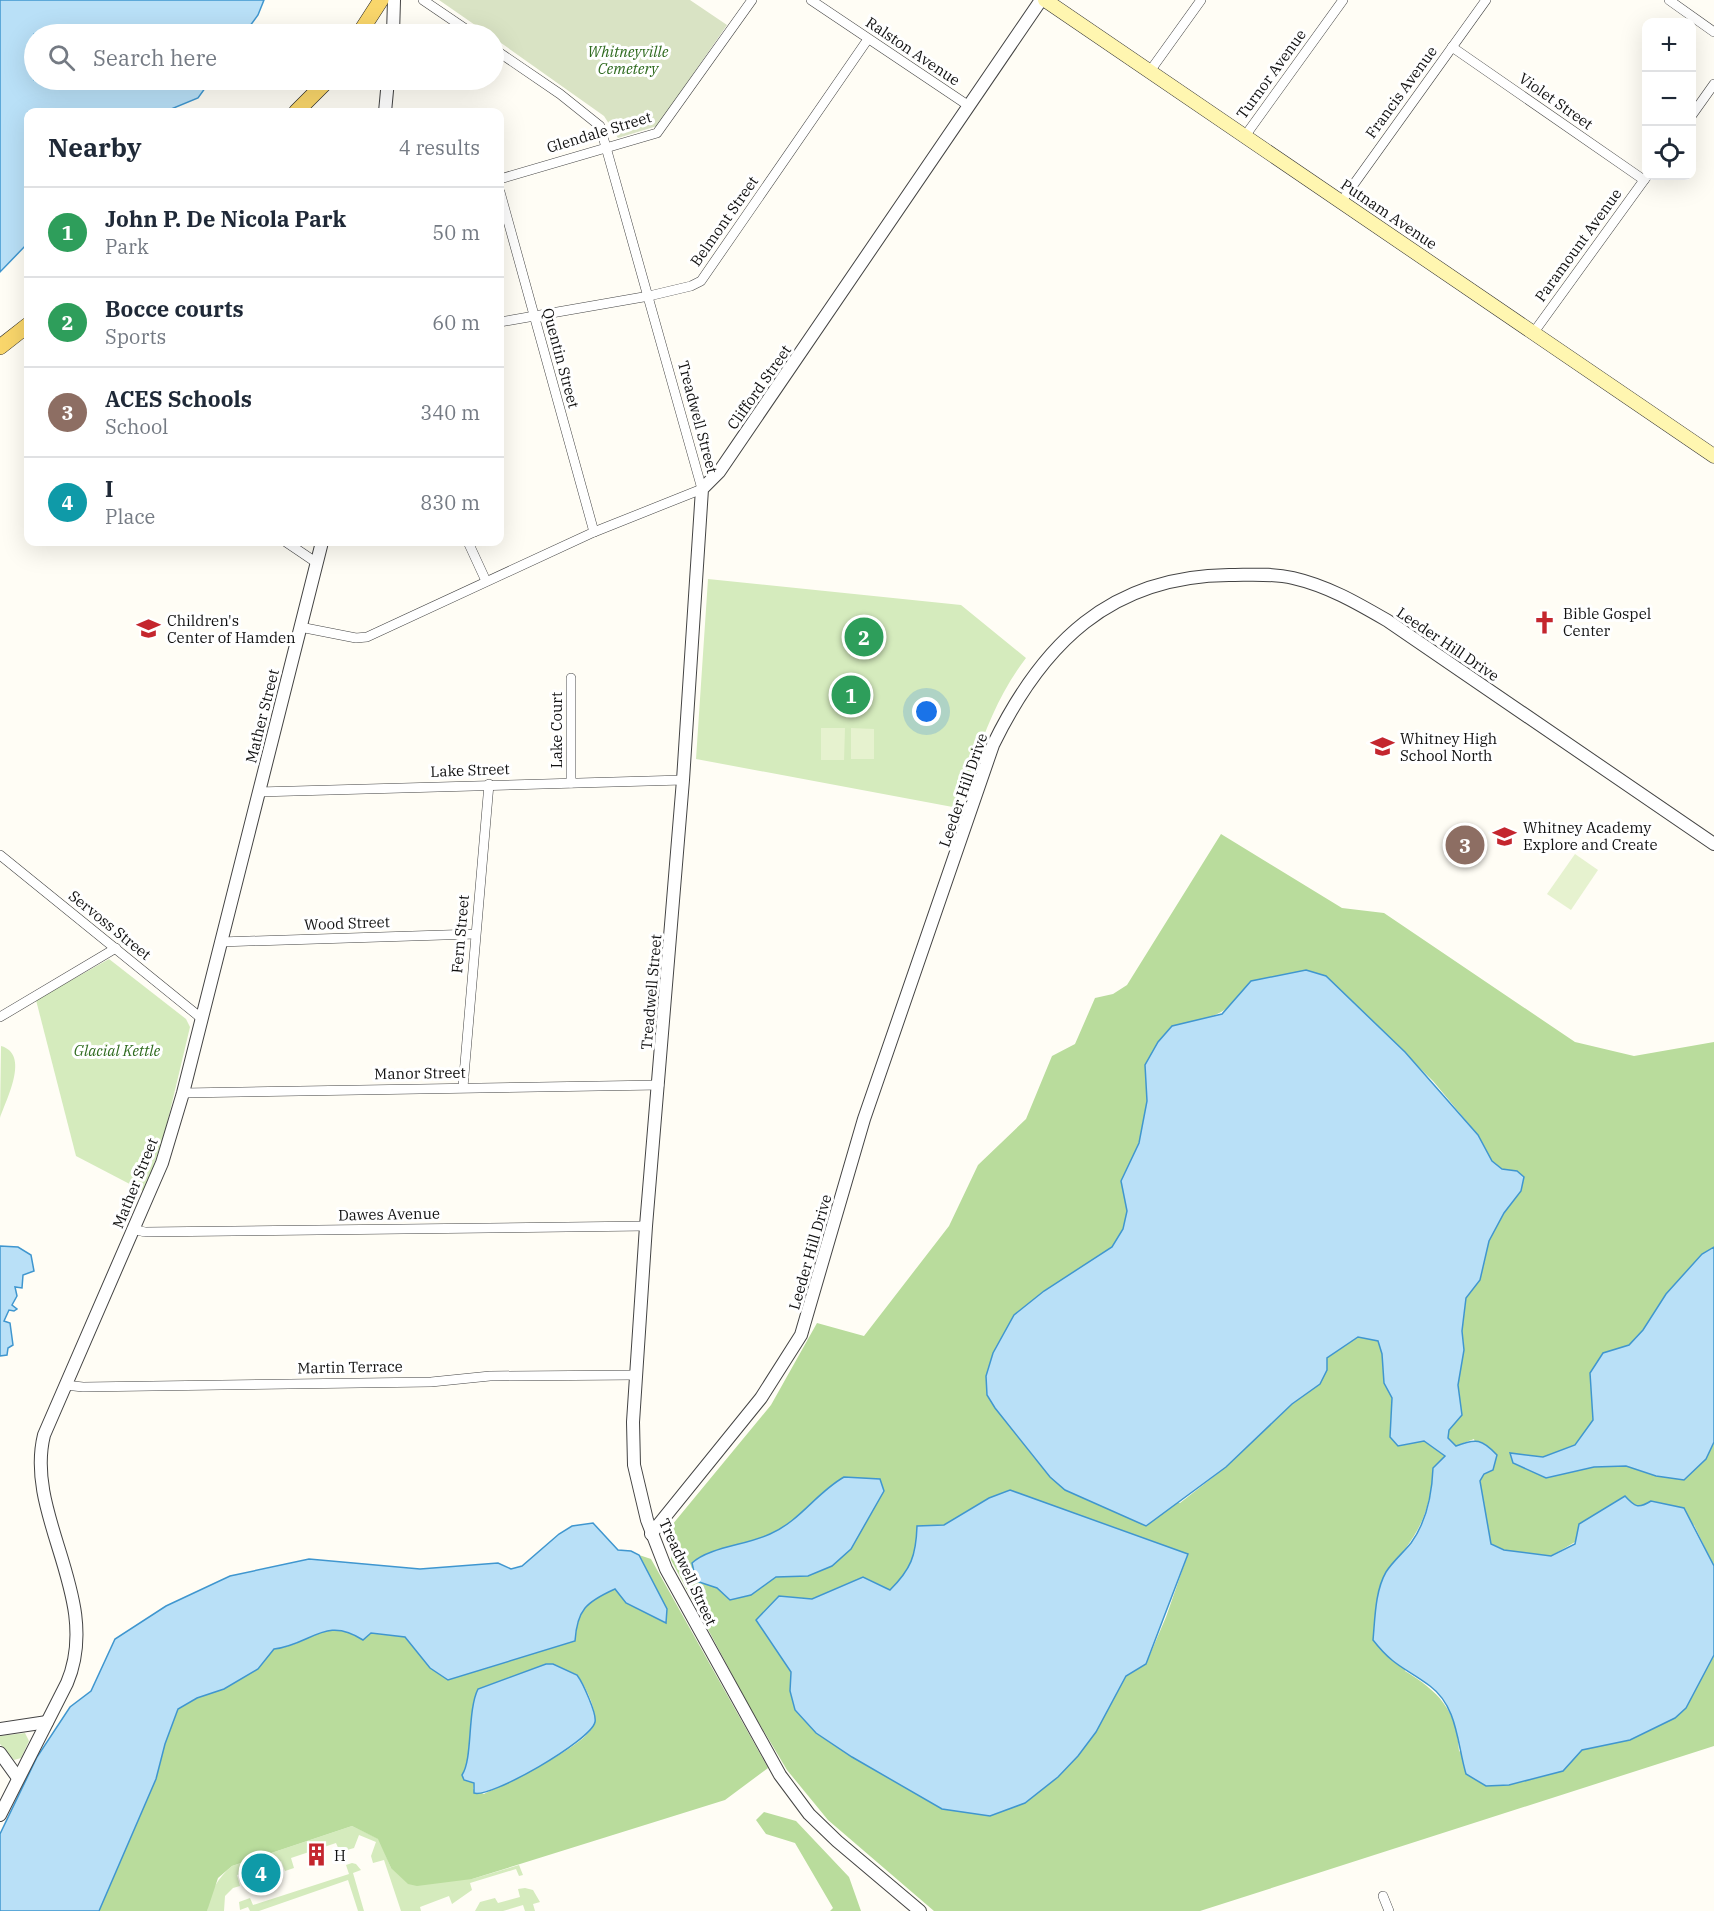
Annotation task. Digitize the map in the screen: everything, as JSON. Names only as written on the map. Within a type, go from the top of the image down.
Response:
[{"type":"main road","points":[[365,24],[381,0]]},
{"type":"main road","name":"Putnam Avenue","points":[[1043,0],[1714,456]]},
{"type":"main road","points":[[300,108],[318,90]]},
{"type":"main road","points":[[0,347],[24,328]]},
{"type":"street","points":[[393,24],[394,0]]},
{"type":"street","points":[[423,0],[458,24]]},
{"type":"street","name":"Glendale Street","points":[[504,178],[657,133],[664,127],[752,0]]},
{"type":"street","name":"Ralston Avenue","points":[[811,0],[969,106]]},
{"type":"street","name":"Clifford Street","points":[[300,627],[356,638],[367,637],[594,532],[702,489],[719,472],[1043,0]]},
{"type":"street","points":[[1150,71],[1201,0]]},
{"type":"street","name":"Turnor Avenue","points":[[1245,136],[1343,0]]},
{"type":"street","name":"Francis Avenue","points":[[1341,202],[1486,0]]},
{"type":"street","points":[[1669,0],[1714,32]]},
{"type":"street","name":"Belmont Street","points":[[504,321],[649,296],[691,286],[707,274],[868,39]]},
{"type":"street","name":"Violet Street","points":[[1452,47],[1642,176]]},
{"type":"street","name":"Treadwell Street","points":[[504,56],[600,126],[702,489],[683,780],[646,1226],[636,1375],[634,1465],[651,1534],[694,1625],[780,1775],[809,1814],[837,1841],[921,1911]]},
{"type":"street","points":[[1696,109],[1714,84]]},
{"type":"street","points":[[385,108],[387,90]]},
{"type":"street","name":"Paramount Avenue","points":[[1534,332],[1644,180]]},
{"type":"street","name":"Quentin Street","points":[[504,207],[594,532]]},
{"type":"street","points":[[292,546],[317,562]]},
{"type":"street","name":"Mather Street","points":[[1,1812],[71,1673],[77,1642],[74,1609],[40,1466],[44,1435],[162,1164],[183,1093],[321,546]]},
{"type":"street","points":[[470,546],[486,581]]},
{"type":"street","name":"Leeder Hill Drive","points":[[651,1534],[761,1398],[801,1335],[864,1119],[993,745],[1014,702],[1040,666],[1066,637],[1098,614],[1125,598],[1155,586],[1204,575],[1275,575],[1321,586],[1354,601],[1388,621],[1714,844]]},
{"type":"street","name":"Lake Court","points":[[571,678],[571,783]]},
{"type":"street","name":"Lake Street","points":[[258,792],[683,780]]},
{"type":"street","name":"Fern Street","points":[[463,1087],[489,784]]},
{"type":"street","name":"Servoss Street","points":[[0,855],[201,1018]]},
{"type":"street","name":"Wood Street","points":[[220,942],[475,933]]},
{"type":"street","points":[[0,1017],[116,948]]},
{"type":"street","name":"Manor Street","points":[[183,1093],[659,1085]]},
{"type":"street","name":"Dawes Avenue","points":[[132,1229],[145,1232],[646,1226]]},
{"type":"street","name":"Martin Terrace","points":[[65,1385],[82,1387],[430,1382],[490,1376],[636,1375]]},
{"type":"street","points":[[0,1730],[47,1722]]},
{"type":"street","points":[[0,1753],[18,1778]]},
{"type":"street","points":[[1383,1896],[1389,1911]]},
{"type":"green space","name":"Whitneyville Cemetery","points":[[439,0],[690,0],[727,25],[657,126],[618,138],[604,116],[504,45],[504,24],[474,24]]},
{"type":"green space","points":[[708,579],[961,605],[1026,658],[1003,693],[994,712],[958,808],[696,759]]},
{"type":"green space","points":[[844,630],[884,632],[883,644],[845,641]]},
{"type":"green space","points":[[821,728],[845,728],[844,760],[821,760]]},
{"type":"green space","points":[[851,728],[874,729],[874,759],[851,759]]},
{"type":"green space","points":[[1221,834],[1342,908],[1384,913],[1575,1042],[1634,1056],[1714,1042],[1714,1247],[1702,1254],[1666,1294],[1643,1330],[1629,1345],[1603,1353],[1590,1373],[1593,1420],[1575,1445],[1543,1457],[1511,1454],[1546,1478],[1594,1467],[1626,1466],[1656,1476],[1706,1459],[1714,1442],[1714,1566],[1694,1525],[1635,1507],[1551,1556],[1504,1550],[1491,1544],[1480,1481],[1484,1474],[1474,1439],[1456,1446],[1448,1438],[1449,1430],[1462,1415],[1458,1385],[1464,1350],[1462,1331],[1466,1298],[1480,1280],[1489,1241],[1504,1213],[1521,1191],[1517,1171],[1502,1169],[1492,1161],[1478,1135],[1433,1081],[1326,976],[1306,970],[1240,993],[1227,1008],[1210,1017],[1172,1026],[1145,1065],[1147,1101],[1139,1143],[1121,1181],[1127,1211],[1123,1229],[1112,1247],[1044,1291],[1014,1315],[993,1353],[986,1376],[1012,1428],[1035,1459],[1180,1503],[1226,1467],[1292,1404],[1320,1384],[1327,1370],[1327,1358],[1358,1337],[1378,1341],[1382,1354],[1384,1383],[1392,1397],[1390,1437],[1413,1442],[1424,1441],[1445,1456],[1433,1468],[1429,1500],[1414,1537],[1386,1573],[1405,1671],[1427,1686],[1444,1703],[1454,1724],[1459,1751],[1509,1785],[1563,1771],[1582,1750],[1630,1740],[1675,1718],[1686,1708],[1714,1655],[1714,1746],[1200,1911],[934,1911],[828,1820],[787,1770],[750,1708],[671,1560],[672,1525],[771,1405],[817,1323],[864,1336],[949,1226],[978,1165],[1026,1119],[1052,1056],[1075,1044],[1095,998],[1113,994],[1127,985]],"holes":[[[989,1498],[1188,1554],[1166,1617],[1146,1664],[1126,1676],[1096,1732],[1078,1756],[1058,1777],[1025,1803],[891,1778],[852,1757],[816,1733],[795,1710],[790,1691],[791,1672],[768,1637],[779,1596],[812,1599],[863,1577],[890,1590],[908,1568],[916,1546],[918,1526],[944,1525]]]},
{"type":"green space","points":[[1575,854],[1598,870],[1571,910],[1547,894]]},
{"type":"green space","name":"Glacial Kettle","points":[[109,959],[186,1019],[190,1027],[166,1128],[145,1192],[76,1156],[36,1000]]},
{"type":"green space","points":[[1,1046],[10,1051],[15,1067],[11,1089],[0,1118]]},
{"type":"green space","points":[[639,1555],[651,1559],[768,1768],[725,1800],[472,1879],[417,1886],[408,1884],[391,1868],[378,1839],[352,1826],[232,1866],[218,1878],[207,1911],[99,1911],[156,1779],[165,1744],[178,1709],[197,1698],[224,1689],[258,1669],[274,1649],[328,1631],[338,1630],[363,1640],[370,1633],[405,1637],[430,1668],[575,1641],[581,1613],[590,1602],[615,1589],[626,1603],[667,1609]],"holes":[[[546,1664],[553,1664],[577,1675],[581,1680],[593,1707],[593,1726],[587,1735],[576,1744],[526,1773],[484,1794],[473,1789],[474,1783],[464,1780],[462,1775],[468,1758],[472,1709],[478,1689]]]},
{"type":"green space","points":[[25,1733],[29,1741],[21,1758],[14,1760],[0,1744],[0,1736]]},
{"type":"green space","points":[[764,1812],[796,1821],[849,1877],[861,1911],[830,1911],[833,1908],[795,1843],[766,1834],[756,1820]]},
{"type":"green space","points":[[352,1826],[379,1839],[391,1868],[472,1879],[519,1865],[523,1875],[519,1876],[516,1869],[470,1883],[472,1890],[452,1904],[449,1896],[420,1907],[421,1911],[401,1911],[384,1860],[373,1863],[371,1856],[376,1842],[359,1835],[354,1848],[340,1852],[336,1843],[291,1858],[294,1868],[285,1871],[281,1861],[237,1875],[240,1886],[233,1888],[225,1896],[224,1911],[207,1911],[215,1886],[232,1866]]},
{"type":"green space","points":[[352,1863],[361,1870],[353,1873],[364,1911],[358,1911],[348,1880],[259,1911],[250,1911],[248,1907],[240,1910],[239,1902],[250,1898],[253,1905],[349,1874],[346,1865]]},
{"type":"green space","points":[[518,1889],[533,1890],[540,1902],[533,1904],[535,1911],[525,1911],[523,1905],[503,1911],[475,1911],[480,1902],[495,1898],[498,1903],[520,1897]]},
{"type":"water","points":[[0,0],[264,0],[251,24],[24,24],[24,90],[204,90],[198,98],[174,108],[24,108],[24,247],[0,272]]},
{"type":"water","points":[[1306,970],[1326,976],[1405,1052],[1478,1135],[1492,1161],[1502,1169],[1517,1171],[1524,1177],[1521,1191],[1504,1213],[1489,1241],[1480,1280],[1466,1298],[1462,1331],[1464,1350],[1458,1385],[1462,1415],[1449,1430],[1448,1438],[1456,1446],[1474,1441],[1483,1443],[1497,1455],[1493,1470],[1484,1474],[1480,1481],[1491,1544],[1504,1550],[1551,1556],[1575,1544],[1579,1524],[1625,1496],[1637,1506],[1651,1501],[1684,1508],[1714,1566],[1714,1655],[1686,1708],[1675,1718],[1630,1740],[1582,1750],[1563,1771],[1509,1785],[1486,1786],[1466,1774],[1455,1727],[1446,1704],[1430,1686],[1394,1662],[1373,1640],[1376,1605],[1382,1580],[1389,1568],[1411,1543],[1421,1526],[1430,1498],[1433,1468],[1445,1456],[1424,1441],[1398,1446],[1390,1437],[1392,1398],[1384,1383],[1382,1354],[1378,1341],[1358,1337],[1327,1358],[1327,1370],[1320,1384],[1292,1404],[1226,1467],[1146,1526],[1065,1490],[1050,1477],[987,1395],[986,1376],[993,1353],[1014,1315],[1044,1291],[1112,1247],[1123,1229],[1127,1211],[1121,1181],[1139,1143],[1147,1101],[1145,1065],[1158,1042],[1172,1026],[1222,1014],[1251,981]]},
{"type":"water","points":[[0,1246],[18,1247],[31,1255],[34,1271],[23,1275],[22,1288],[15,1287],[17,1296],[12,1305],[17,1309],[9,1310],[4,1321],[10,1323],[13,1345],[8,1348],[7,1355],[0,1356]]},
{"type":"water","points":[[1714,1247],[1714,1442],[1706,1459],[1684,1480],[1656,1476],[1626,1466],[1594,1467],[1546,1478],[1513,1463],[1510,1453],[1543,1457],[1575,1445],[1593,1420],[1590,1373],[1603,1353],[1629,1345],[1643,1330],[1666,1294],[1702,1254]]},
{"type":"water","points":[[844,1477],[880,1479],[884,1491],[851,1549],[832,1566],[808,1576],[776,1577],[751,1595],[730,1600],[717,1588],[696,1581],[692,1563],[699,1558],[708,1553],[761,1538],[781,1528]]},
{"type":"water","points":[[1010,1490],[1188,1554],[1146,1664],[1126,1676],[1096,1732],[1078,1756],[1058,1777],[1025,1803],[990,1816],[942,1809],[852,1757],[816,1733],[795,1710],[790,1691],[791,1672],[756,1620],[779,1596],[812,1599],[863,1577],[890,1590],[908,1568],[914,1554],[917,1526],[944,1525],[989,1498]]},
{"type":"water","points":[[593,1523],[618,1550],[631,1551],[639,1555],[667,1609],[666,1623],[626,1603],[615,1589],[597,1598],[585,1608],[578,1622],[575,1641],[448,1680],[430,1668],[405,1637],[371,1633],[363,1640],[338,1630],[328,1631],[274,1649],[258,1669],[224,1689],[197,1698],[178,1709],[165,1744],[156,1779],[99,1911],[0,1911],[0,1834],[37,1757],[70,1707],[91,1691],[115,1639],[166,1606],[230,1576],[309,1559],[420,1569],[498,1563],[511,1569],[522,1566],[559,1534],[572,1526]]},
{"type":"water","points":[[546,1664],[553,1664],[577,1675],[594,1712],[595,1722],[577,1742],[539,1767],[499,1787],[474,1793],[474,1783],[464,1780],[462,1775],[468,1758],[472,1709],[478,1689]]},
{"type":"place","name":"Bible Gospel Center","points":[[1545,622]]},
{"type":"place","name":"Children's Center of Hamden","points":[[149,629]]},
{"type":"place","name":"Bocce courts","points":[[864,637]]},
{"type":"place","name":"John P. De Nicola Park","points":[[851,695]]},
{"type":"place","name":"Whitney High School North","points":[[1382,747]]},
{"type":"place","name":"Whitney Academy Explore and Create","points":[[1505,836]]},
{"type":"place","name":"ACES Schools","points":[[1465,845]]},
{"type":"place","name":"H","points":[[316,1855]]},
{"type":"place","name":"I","points":[[261,1873]]}]
